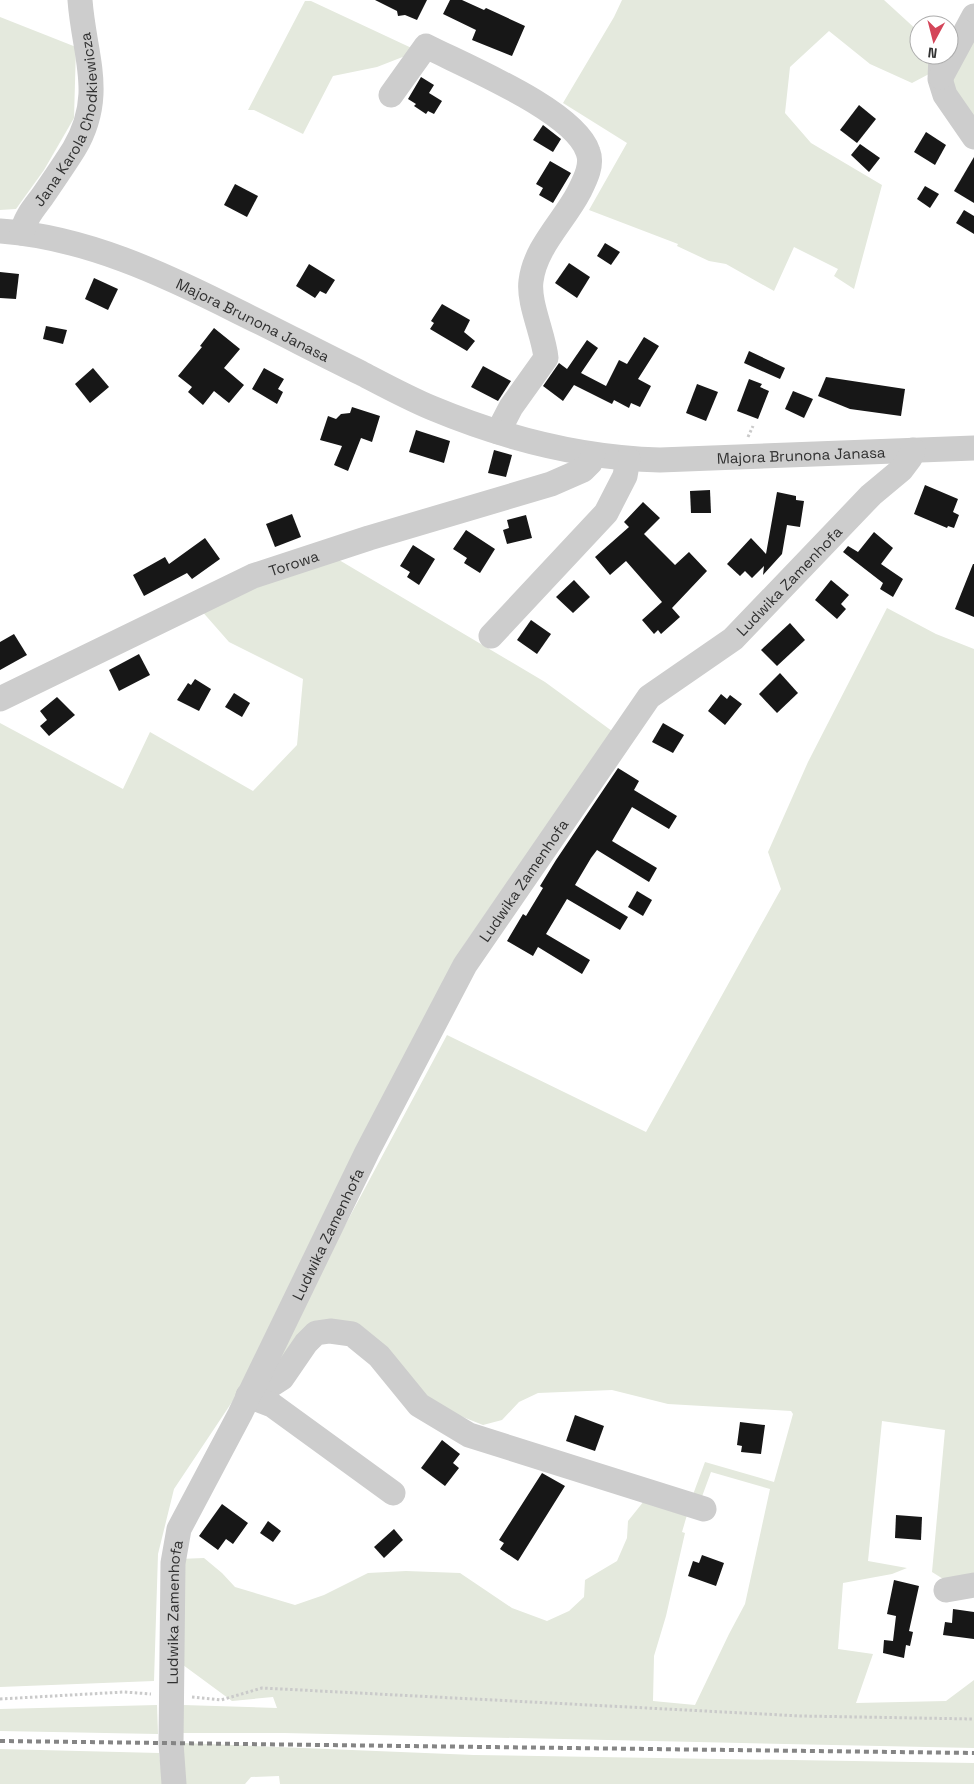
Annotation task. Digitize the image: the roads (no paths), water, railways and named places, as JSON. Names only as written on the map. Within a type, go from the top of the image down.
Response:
[{"type":"street","name":"Jana Karola Chodkiewicza","points":[[11,232],[24,222],[74,148],[85,125],[92,96],[90,65],[80,0]]},
{"type":"street","points":[[974,16],[941,67],[945,95],[974,137]]},
{"type":"street","points":[[391,95],[426,46],[519,92],[546,108],[575,132],[589,153],[589,170],[579,192],[540,253],[532,271],[530,284],[532,298],[546,358],[511,407],[498,432]]},
{"type":"street","name":"Majora Brunona Janasa","points":[[11,232],[74,244],[159,274],[208,296],[418,402],[498,432],[593,455],[628,459],[676,460],[974,448]]},
{"type":"street","name":"Ludwika Zamenhofa","points":[[174,1784],[172,1743],[173,1562],[179,1529],[221,1451],[367,1152],[465,965],[649,696],[733,639],[871,495],[900,470],[910,458],[913,450]]},
{"type":"street","name":"Torowa","points":[[0,699],[253,576],[369,538],[551,484],[583,470],[590,463],[593,455]]},
{"type":"street","points":[[491,636],[606,513],[625,476],[628,459]]},
{"type":"street","points":[[248,1396],[282,1378],[306,1343],[316,1333],[330,1331],[352,1334],[379,1356],[419,1405],[469,1435],[704,1510]]},
{"type":"street","points":[[248,1396],[272,1405],[393,1494]]},
{"type":"street","points":[[946,1590],[974,1585]]},
{"type":"railway","points":[[0,1741],[974,1753]]}]
